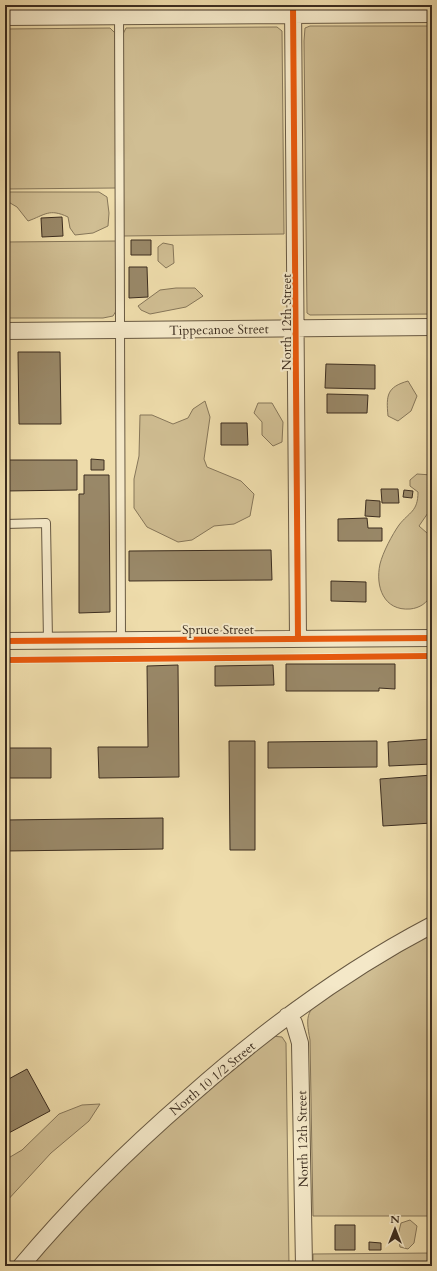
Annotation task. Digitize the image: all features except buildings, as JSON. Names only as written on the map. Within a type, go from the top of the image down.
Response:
[{"type":"street","points":[[5,17],[119,11],[293,10],[432,14]]},
{"type":"street","name":"North 12th Street","points":[[293,10],[297,328],[298,639]]},
{"type":"street","name":"Tippecanoe Street","points":[[5,331],[432,327]]},
{"type":"street","name":"Spruce Street","points":[[5,641],[432,638]]},
{"type":"street","name":"North 10 1/2 Street","points":[[21,1266],[50,1230],[154,1126],[223,1067],[287,1016],[324,989],[409,936],[432,925]]},
{"type":"street","name":"North 12th Street","points":[[287,1016],[294,1023],[300,1043],[304,1266]]},
{"type":"lane","points":[[119,11],[122,640]]},
{"type":"lane","points":[[5,524],[46,524],[48,641]]},
{"type":"shaded area","points":[[310,26],[432,26],[432,314],[310,315],[307,313],[304,41],[305,28]]},
{"type":"shaded area","points":[[277,27],[282,31],[284,234],[123,236],[123,34],[126,28]]},
{"type":"shaded area","points":[[110,28],[115,33],[116,188],[5,189],[5,29]]},
{"type":"shaded area","points":[[5,192],[99,192],[107,197],[109,213],[108,226],[93,233],[75,235],[70,228],[68,217],[62,214],[47,213],[28,221],[17,207],[5,200]]},
{"type":"shaded area","points":[[116,241],[116,311],[113,316],[103,318],[5,318],[5,242]]},
{"type":"shaded area","points":[[163,243],[173,245],[174,263],[166,268],[158,261],[158,247]]},
{"type":"shaded area","points":[[195,288],[203,296],[186,307],[150,314],[141,310],[138,306],[160,290]]},
{"type":"shaded area","points":[[408,381],[417,396],[411,411],[398,421],[388,416],[387,403],[389,393],[396,386]]},
{"type":"shaded area","points":[[205,401],[210,417],[204,459],[207,467],[241,481],[254,494],[250,516],[234,524],[214,526],[192,540],[178,542],[147,527],[134,508],[134,479],[139,456],[140,415],[152,415],[173,424],[188,418],[193,409]]},
{"type":"shaded area","points":[[258,403],[272,403],[283,422],[282,442],[273,446],[262,435],[262,422],[254,413]]},
{"type":"shaded area","points":[[417,474],[432,475],[432,507],[419,526],[427,533],[432,534],[432,594],[428,600],[420,606],[410,609],[401,609],[388,602],[383,596],[379,581],[380,564],[385,549],[399,525],[415,508],[418,499],[418,492],[410,486],[410,480]]},
{"type":"shaded area","points":[[432,933],[432,1216],[313,1216],[310,1040],[308,1024],[309,1013],[328,995]]},
{"type":"shaded area","points":[[272,1036],[282,1037],[286,1043],[289,1266],[30,1266],[96,1195],[164,1127],[219,1077]]},
{"type":"shaded area","points":[[100,1104],[89,1121],[51,1153],[5,1203],[5,1160],[22,1150],[59,1114],[82,1105]]},
{"type":"shaded area","points":[[410,1220],[417,1226],[414,1243],[408,1249],[400,1247],[398,1235],[401,1223]]},
{"type":"shaded area","points":[[432,1253],[432,1266],[313,1266],[313,1254]]},
{"type":"cycle path","points":[[293,5],[298,639]]},
{"type":"cycle path","points":[[5,641],[432,638]]},
{"type":"cycle path","points":[[5,660],[432,656]]}]
